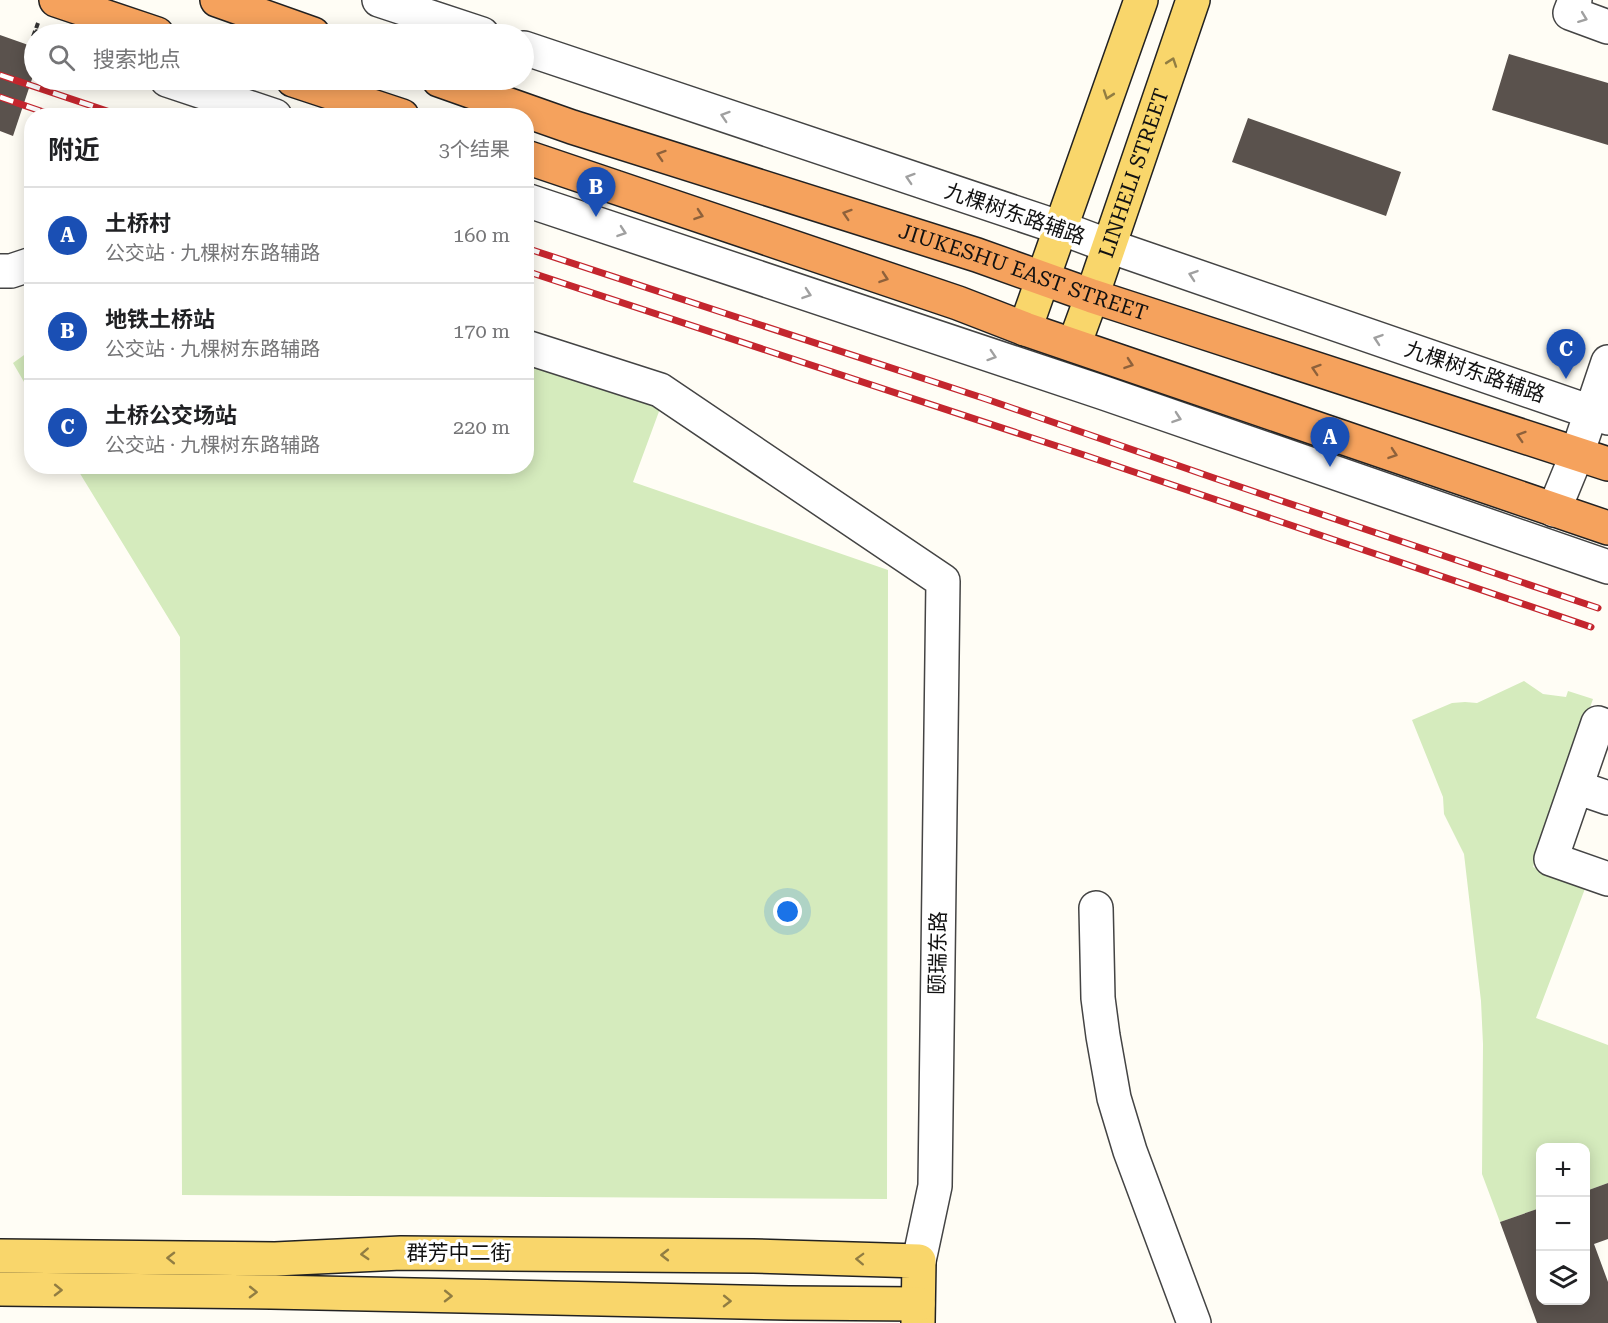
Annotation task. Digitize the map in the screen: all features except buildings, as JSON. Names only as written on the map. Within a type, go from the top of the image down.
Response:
[{"type":"highway","points":[[56,0],[127,24]]},
{"type":"highway","points":[[228,2],[286,24]]},
{"type":"highway","points":[[323,90],[378,108]]},
{"type":"highway","name":"JIUKESHU EAST STREET","points":[[467,90],[518,108]]},
{"type":"highway","name":"JIUKESHU EAST STREET","points":[[534,114],[977,255],[1092,296],[1608,464]]},
{"type":"highway","points":[[534,160],[958,303],[1025,329],[1608,528]]},
{"type":"main road","points":[[1025,329],[1141,0]]},
{"type":"main road","name":"LINHELI STREET","points":[[1074,345],[1193,0]]},
{"type":"main road","name":"群芳中二街","points":[[0,1256],[275,1259],[401,1253],[790,1257],[919,1261]]},
{"type":"main road","points":[[789,1313],[790,1257]]},
{"type":"main road","name":"颐瑞东路","points":[[918,1314],[919,1261]]},
{"type":"main road","name":"群芳中二街","points":[[0,1289],[271,1292],[789,1313],[918,1314]]},
{"type":"street","points":[[379,0],[452,24]]},
{"type":"street","points":[[1575,0],[1570,13],[1608,27]]},
{"type":"street","name":"九棵树东路辅路","points":[[534,51],[1061,228],[1600,415]]},
{"type":"street","points":[[198,90],[251,108]]},
{"type":"street","points":[[534,203],[1104,393],[1608,567]]},
{"type":"street","points":[[0,271],[11,271],[24,267]]},
{"type":"street","name":"颐瑞东路","points":[[534,350],[660,390],[943,581],[934,1186],[919,1261]]},
{"type":"street","points":[[1554,510],[1577,454],[1600,415],[1608,362]]},
{"type":"street","points":[[1608,727],[1598,723],[1551,859],[1608,879]]},
{"type":"street","points":[[1576,787],[1608,798]]},
{"type":"street","points":[[1096,908],[1098,998],[1102,1036],[1114,1098],[1133,1160],[1194,1323]]},
{"type":"green space","points":[[24,355],[24,382],[13,363]]},
{"type":"green space","points":[[534,358],[661,406],[633,482],[888,570],[887,1199],[182,1195],[180,637],[80,474],[534,474]]},
{"type":"green space","points":[[1524,681],[1543,694],[1566,697],[1568,691],[1593,699],[1533,867],[1586,886],[1536,1018],[1608,1045],[1608,1183],[1590,1190],[1590,1143],[1536,1143],[1536,1209],[1500,1222],[1482,1174],[1481,1001],[1464,854],[1444,814],[1443,797],[1412,720],[1452,703],[1477,703]]},
{"type":"railway","points":[[0,75],[24,83]]},
{"type":"railway","points":[[45,90],[98,108]]},
{"type":"railway","points":[[0,97],[32,108]]},
{"type":"railway","points":[[534,251],[986,399],[1598,608]]},
{"type":"railway","points":[[534,274],[1084,455],[1591,627]]},
{"type":"place","name":"地铁土桥站","points":[[596,217]]},
{"type":"place","name":"土桥公交场站","points":[[1566,379]]},
{"type":"place","name":"土桥村","points":[[1330,467]]}]
